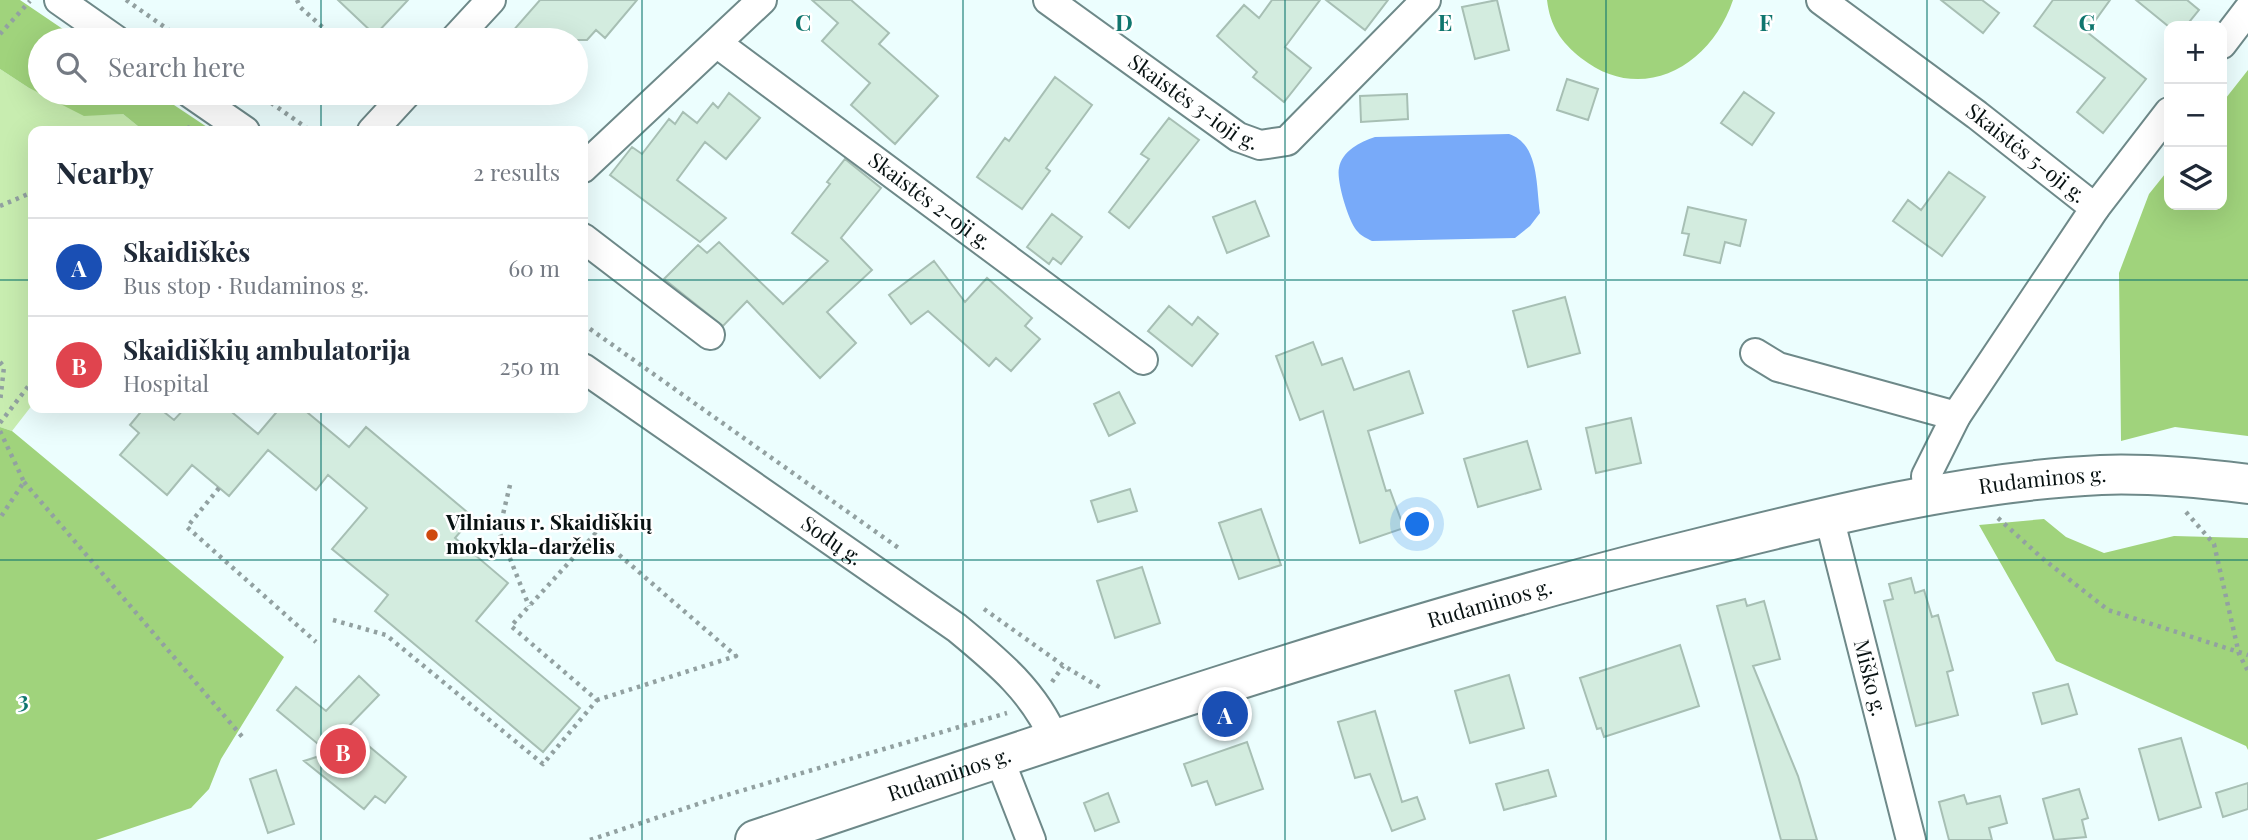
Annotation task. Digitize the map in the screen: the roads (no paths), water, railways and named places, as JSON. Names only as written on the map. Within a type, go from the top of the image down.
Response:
[{"type":"main road","name":"Rudaminos g.","points":[[755,840],[1141,712],[1509,597],[1829,517],[1928,495],[2099,475],[2156,476],[2248,484]]},
{"type":"street","points":[[59,0],[99,28]]},
{"type":"street","points":[[465,28],[491,0]]},
{"type":"street","points":[[588,163],[762,0]]},
{"type":"street","name":"Skaistės 3-ioji g.","points":[[1048,0],[1238,137],[1260,145],[1287,141],[1426,0]]},
{"type":"street","name":"Skaistės 5-oji g.","points":[[1821,0],[1977,115],[2095,208],[1955,416],[1926,476],[1928,495]]},
{"type":"street","points":[[2227,35],[2242,7]]},
{"type":"street","name":"Skaistės 2-oji g.","points":[[718,44],[1143,360]]},
{"type":"street","points":[[207,105],[238,126]]},
{"type":"street","points":[[377,126],[396,105]]},
{"type":"street","points":[[2095,208],[2164,118]]},
{"type":"street","points":[[588,242],[710,335]]},
{"type":"street","points":[[1755,354],[1778,367],[1955,416]]},
{"type":"street","name":"Sodų g.","points":[[588,371],[957,628],[1005,667],[1036,704],[1055,741]]},
{"type":"street","name":"Miško g.","points":[[1829,517],[1911,840]]},
{"type":"street","points":[[999,758],[1031,840]]},
{"type":"water","points":[[1509,134],[1519,139],[1531,156],[1540,213],[1530,226],[1515,238],[1372,241],[1354,227],[1344,202],[1339,168],[1348,152],[1358,145],[1375,137]]},
{"type":"place","name":"Vilniaus r. Skaidiškių mokykla-darželis","points":[[432,535]]},
{"type":"place","name":"Skaidiškės","points":[[1225,714]]},
{"type":"place","name":"Skaidiškių ambulatorija","points":[[343,751]]}]
